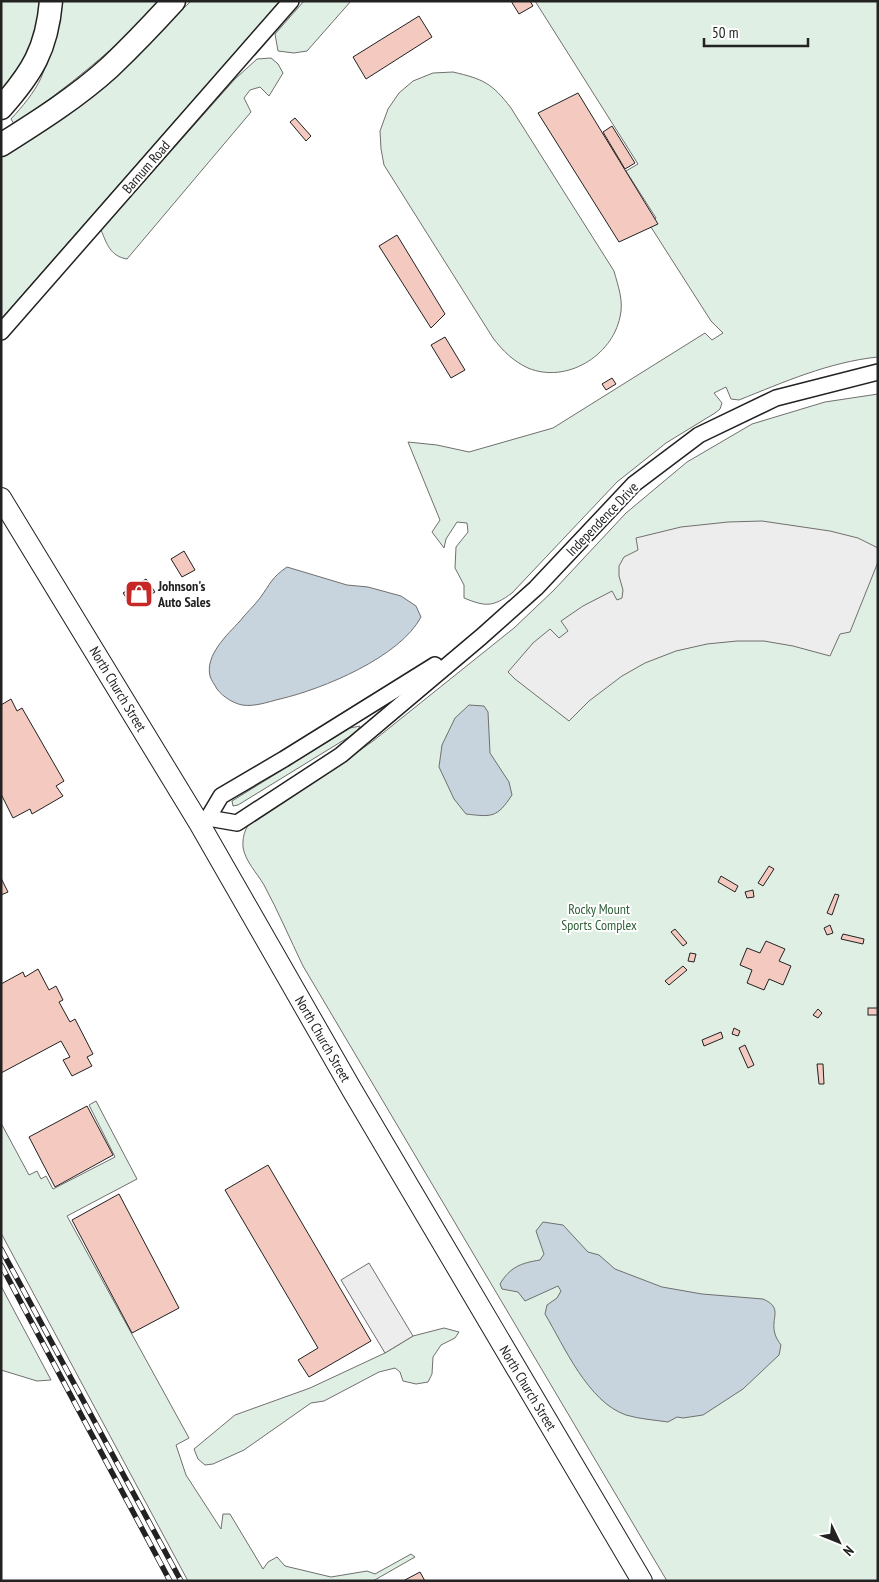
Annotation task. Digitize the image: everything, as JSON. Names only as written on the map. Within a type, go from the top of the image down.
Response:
[{"type":"highway","points":[[1,108],[29,73],[38,55],[47,32],[51,1]]},
{"type":"highway","points":[[1,145],[50,114],[109,68],[174,1]]},
{"type":"main road","name":"North Church Street","points":[[1,498],[203,820],[357,1098],[642,1581]]},
{"type":"street","name":"Barnum Road","points":[[1,332],[291,1]]},
{"type":"street","name":"Independence Drive","points":[[481,637],[536,588],[634,484],[699,435],[776,398],[878,372]]},
{"type":"street","points":[[203,820],[221,796],[481,637]]},
{"type":"street","points":[[203,820],[237,823],[341,755],[481,637]]},
{"type":"green space","points":[[1,1],[42,1],[35,38],[22,66],[1,95]]},
{"type":"green space","points":[[58,1],[163,1],[91,66],[14,124],[11,119],[38,84],[44,69]]},
{"type":"green space","points":[[191,1],[280,1],[1,319],[1,157],[63,116],[126,65]]},
{"type":"green space","points":[[304,1],[351,1],[307,51],[294,53],[278,51],[275,34]]},
{"type":"green space","points":[[535,1],[878,1],[878,357],[824,368],[739,400],[731,399],[726,387],[714,393],[722,403],[720,409],[666,443],[617,482],[512,593],[500,601],[484,604],[464,598],[464,585],[455,568],[456,547],[468,532],[467,523],[457,522],[446,539],[444,548],[432,532],[440,520],[408,442],[437,445],[469,452],[553,428],[705,333],[712,340],[723,333],[711,321],[649,224],[656,218],[626,171],[638,164]]},
{"type":"green space","points":[[271,58],[278,64],[283,73],[269,96],[260,87],[250,90],[244,98],[251,112],[127,259],[113,252],[101,230],[235,79],[257,59]]},
{"type":"green space","points":[[453,72],[486,83],[511,108],[614,271],[621,305],[620,317],[615,331],[608,344],[597,354],[585,363],[572,369],[543,372],[528,368],[513,359],[501,347],[493,338],[384,165],[380,131],[388,109],[399,93],[413,81],[433,73]]},
{"type":"green space","name":"Rocky Mount Sports Complex","points":[[878,394],[878,1581],[667,1581],[303,966],[264,885],[246,857],[243,838],[250,822],[256,816],[322,777],[373,741],[514,628],[554,590],[626,513],[687,462],[752,424],[825,402]]},
{"type":"green space","points":[[360,726],[357,732],[238,805],[233,806],[232,801],[350,728]]},
{"type":"green space","points":[[96,1101],[137,1179],[67,1216],[189,1438],[176,1445],[186,1475],[221,1529],[223,1514],[230,1514],[263,1569],[268,1562],[277,1557],[285,1566],[331,1577],[367,1571],[375,1574],[411,1554],[415,1557],[373,1581],[188,1581],[1,1233],[1,1123],[29,1175],[37,1171],[41,1179],[46,1176],[53,1189],[115,1157],[89,1105]]},
{"type":"green space","points":[[1,1286],[51,1380],[37,1381],[1,1370]]},
{"type":"green space","points":[[444,1328],[459,1332],[455,1338],[441,1345],[433,1357],[432,1374],[428,1382],[416,1384],[403,1381],[400,1372],[395,1368],[379,1372],[324,1401],[311,1403],[244,1450],[213,1464],[205,1465],[198,1459],[194,1449],[235,1415],[310,1388],[385,1353],[413,1336]]},
{"type":"shaded area","points":[[762,521],[830,531],[858,538],[878,548],[878,562],[850,632],[840,634],[830,656],[793,646],[764,641],[707,644],[676,651],[645,663],[622,676],[589,701],[569,721],[508,672],[533,643],[550,629],[559,638],[568,631],[561,621],[583,606],[612,591],[617,600],[622,598],[623,590],[619,576],[619,566],[624,557],[638,550],[636,538],[681,527],[728,522]]},
{"type":"shaded area","points":[[287,567],[347,585],[368,587],[401,596],[416,606],[421,617],[411,632],[396,645],[359,669],[317,688],[298,694],[266,703],[239,704],[225,697],[217,689],[210,676],[209,668],[211,661],[223,639],[258,601],[274,578]]},
{"type":"shaded area","points":[[469,705],[484,706],[488,712],[490,753],[509,782],[512,795],[498,812],[482,816],[466,814],[454,799],[439,767],[442,745],[455,718]]},
{"type":"shaded area","points":[[543,1222],[563,1225],[588,1252],[599,1255],[615,1269],[662,1287],[702,1294],[763,1299],[769,1302],[775,1310],[774,1328],[776,1337],[781,1345],[779,1355],[743,1389],[703,1415],[677,1417],[668,1422],[626,1415],[612,1408],[600,1398],[578,1372],[545,1314],[547,1305],[557,1298],[561,1291],[558,1286],[525,1301],[518,1292],[502,1289],[500,1284],[517,1267],[540,1260],[544,1254],[536,1231]]},
{"type":"shaded area","points":[[369,1263],[413,1336],[385,1353],[341,1280]]},
{"type":"building","points":[[511,1],[530,1],[533,6],[519,14]]},
{"type":"building","points":[[419,16],[432,37],[366,79],[353,57]]},
{"type":"building","points":[[578,93],[658,224],[619,242],[538,113]]},
{"type":"building","points":[[295,118],[311,136],[306,141],[290,122]]},
{"type":"building","points":[[612,126],[635,163],[625,169],[603,132]]},
{"type":"building","points":[[397,235],[445,314],[431,328],[379,246]]},
{"type":"building","points":[[445,337],[465,370],[451,378],[431,345]]},
{"type":"building","points":[[612,378],[616,384],[606,390],[602,384]]},
{"type":"building","points":[[184,551],[195,570],[182,577],[171,559]]},
{"type":"building","points":[[146,579],[155,592],[132,606],[123,593]]},
{"type":"building","points":[[11,699],[17,711],[22,708],[64,781],[56,786],[63,796],[32,814],[30,809],[13,818],[1,794],[1,705]]},
{"type":"building","points":[[769,866],[774,869],[763,886],[758,883]]},
{"type":"building","points":[[721,876],[738,886],[735,892],[718,882]]},
{"type":"building","points":[[1,878],[8,892],[1,895]]},
{"type":"building","points":[[753,890],[754,897],[747,898],[745,892]]},
{"type":"building","points":[[835,894],[839,895],[832,915],[827,913]]},
{"type":"building","points":[[830,925],[833,933],[827,935],[824,928]]},
{"type":"building","points":[[675,929],[687,943],[683,946],[671,932]]},
{"type":"building","points":[[843,934],[864,939],[863,944],[841,939]]},
{"type":"building","points":[[766,941],[785,949],[779,961],[791,966],[783,985],[769,979],[764,990],[747,983],[752,970],[740,965],[747,948],[760,953]]},
{"type":"building","points":[[690,953],[696,954],[694,962],[688,961]]},
{"type":"building","points":[[683,966],[687,970],[669,985],[665,981]]},
{"type":"building","points":[[38,969],[49,990],[56,986],[63,1000],[59,1002],[70,1022],[75,1019],[93,1054],[87,1057],[92,1066],[72,1076],[63,1060],[70,1057],[61,1041],[1,1073],[1,984],[23,972],[25,977]]},
{"type":"building","points":[[868,1008],[878,1008],[878,1015],[868,1015]]},
{"type":"building","points":[[818,1009],[822,1013],[818,1018],[813,1015]]},
{"type":"building","points":[[734,1028],[740,1031],[738,1036],[732,1034]]},
{"type":"building","points":[[721,1032],[723,1038],[704,1046],[702,1040]]},
{"type":"building","points":[[745,1045],[754,1065],[748,1068],[739,1048]]},
{"type":"building","points":[[817,1064],[823,1064],[824,1084],[819,1084]]},
{"type":"building","points":[[87,1106],[113,1155],[55,1187],[29,1137]]},
{"type":"building","points":[[268,1165],[371,1341],[309,1377],[298,1360],[318,1348],[225,1190]]},
{"type":"building","points":[[119,1194],[179,1308],[132,1333],[72,1220]]},
{"type":"building","points":[[420,1572],[425,1581],[403,1581]]},
{"type":"railway","points":[[1,1249],[181,1581]]},
{"type":"railway","points":[[1,1265],[170,1581]]},
{"type":"place","name":"Johnson's Auto Sales","points":[[139,594]]}]
